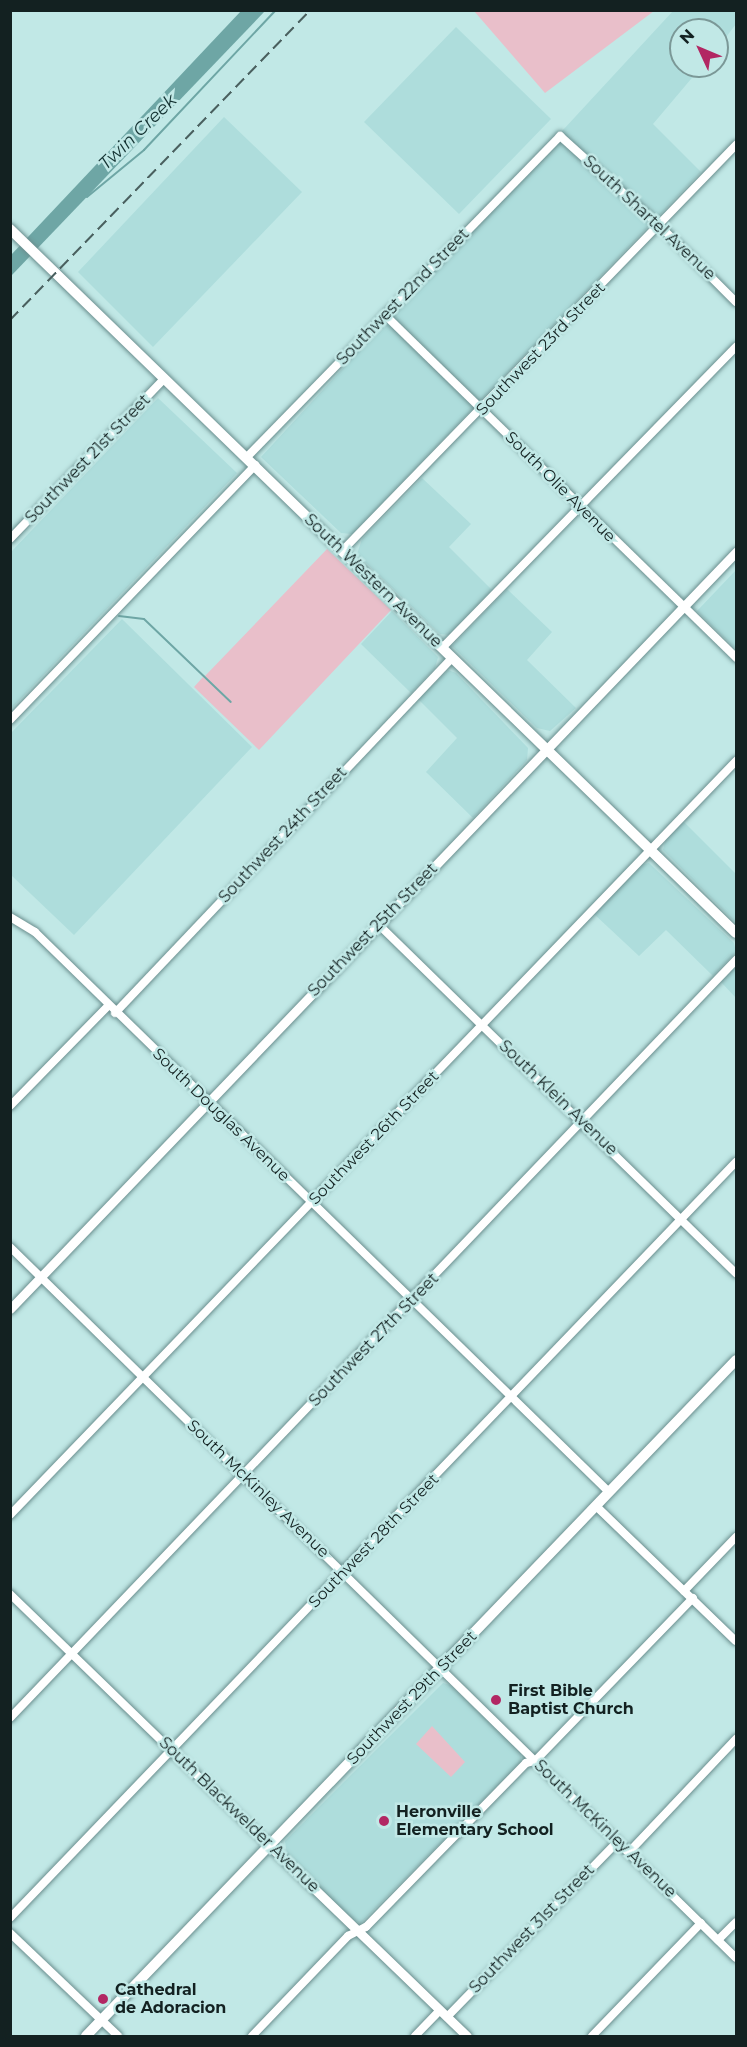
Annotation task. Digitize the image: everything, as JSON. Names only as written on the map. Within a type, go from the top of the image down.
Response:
[{"type":"main road","name":"South Western Avenue","points":[[10,229],[736,933]]},
{"type":"main road","name":"Southwest 29th Street","points":[[86,2037],[736,1360]]},
{"type":"street","name":"South Shartel Avenue","points":[[560,136],[659,225],[736,302]]},
{"type":"street","name":"Southwest 22nd Street","points":[[10,720],[385,315],[560,136]]},
{"type":"street","name":"Southwest 23rd Street","points":[[342,551],[483,410],[736,145]]},
{"type":"street","name":"South Olie Avenue","points":[[385,315],[736,658]]},
{"type":"street","points":[[442,648],[736,347]]},
{"type":"street","name":"Southwest 21st Street","points":[[10,539],[165,378]]},
{"type":"street","name":"Southwest 25th Street","points":[[10,1309],[736,552]]},
{"type":"street","name":"Southwest 24th Street","points":[[115,1013],[452,657]]},
{"type":"street","name":"Southwest 26th Street","points":[[10,1515],[736,761]]},
{"type":"street","name":"South Douglas Avenue","points":[[11,917],[35,932],[115,1013],[413,1299],[510,1398],[609,1492]]},
{"type":"street","name":"South Klein Avenue","points":[[379,925],[583,1121],[736,1273]]},
{"type":"street","name":"Southwest 27th Street","points":[[10,1718],[736,960]]},
{"type":"street","points":[[10,1106],[108,1006]]},
{"type":"street","name":"Southwest 28th Street","points":[[10,1918],[736,1162]]},
{"type":"street","name":"South McKinley Avenue","points":[[10,1246],[736,1958]]},
{"type":"street","points":[[596,1506],[736,1641]]},
{"type":"street","points":[[684,1591],[736,1537]]},
{"type":"street","name":"South Blackwelder Avenue","points":[[10,1594],[467,2037]]},
{"type":"street","points":[[252,2037],[348,1936],[359,1931],[396,1899],[526,1763],[535,1761],[693,1598]]},
{"type":"street","points":[[629,1852],[736,1739]]},
{"type":"street","name":"Southwest 31st Street","points":[[415,2037],[443,2013],[618,1841]]},
{"type":"street","points":[[718,1940],[736,1922]]},
{"type":"street","points":[[592,2037],[701,1923]]},
{"type":"street","points":[[10,1933],[118,2037]]},
{"type":"shaded area","points":[[474,11],[654,11],[545,93]]},
{"type":"shaded area","points":[[673,11],[736,11],[736,24],[729,33],[729,18],[669,18],[669,78],[692,78],[653,124],[701,172],[352,534],[341,533],[261,457]]},
{"type":"shaded area","points":[[456,27],[551,119],[459,214],[364,122]]},
{"type":"shaded area","points":[[224,117],[302,192],[153,347],[78,272]]},
{"type":"shaded area","points":[[158,398],[237,473],[11,709],[11,552]]},
{"type":"shaded area","points":[[422,478],[471,524],[449,547],[492,590],[449,635],[440,634],[357,554],[362,539]]},
{"type":"shaded area","points":[[327,549],[391,610],[259,750],[194,687],[203,677],[232,702],[205,676]]},
{"type":"shaded area","points":[[736,570],[736,649],[697,611]]},
{"type":"shaded area","points":[[507,589],[552,632],[527,660],[576,708],[550,731],[537,728],[452,646]]},
{"type":"shaded area","points":[[392,611],[438,657],[435,668],[411,693],[361,644]]},
{"type":"shaded area","points":[[122,619],[252,747],[74,935],[11,875],[11,733]]},
{"type":"shaded area","points":[[448,670],[456,673],[528,748],[527,760],[473,818],[426,772],[457,738],[418,699]]},
{"type":"shaded area","points":[[683,821],[736,874],[736,923],[663,850],[666,838]]},
{"type":"shaded area","points":[[649,863],[734,943],[736,952],[713,976],[666,930],[639,956],[594,914],[640,865]]},
{"type":"shaded area","points":[[736,966],[736,998],[721,982]]},
{"type":"shaded area","name":"Heronville Elementary School","points":[[443,1683],[450,1685],[521,1753],[521,1762],[361,1923],[353,1920],[287,1855],[285,1841]]},
{"type":"shaded area","points":[[432,1726],[465,1762],[451,1777],[416,1744]]},
{"type":"water","points":[[241,11],[265,11],[11,276],[11,255]]},
{"type":"waterway","name":"Twin Creek","points":[[87,197],[144,150],[276,10]]},
{"type":"waterway","points":[[119,616],[144,619],[231,702]]},
{"type":"railway","points":[[10,320],[310,10]]},
{"type":"place","name":"First Bible Baptist Church","points":[[496,1700]]},
{"type":"place","name":"Heronville Elementary School","points":[[384,1821]]},
{"type":"place","name":"Cathedral de Adoracion","points":[[103,1999]]}]
